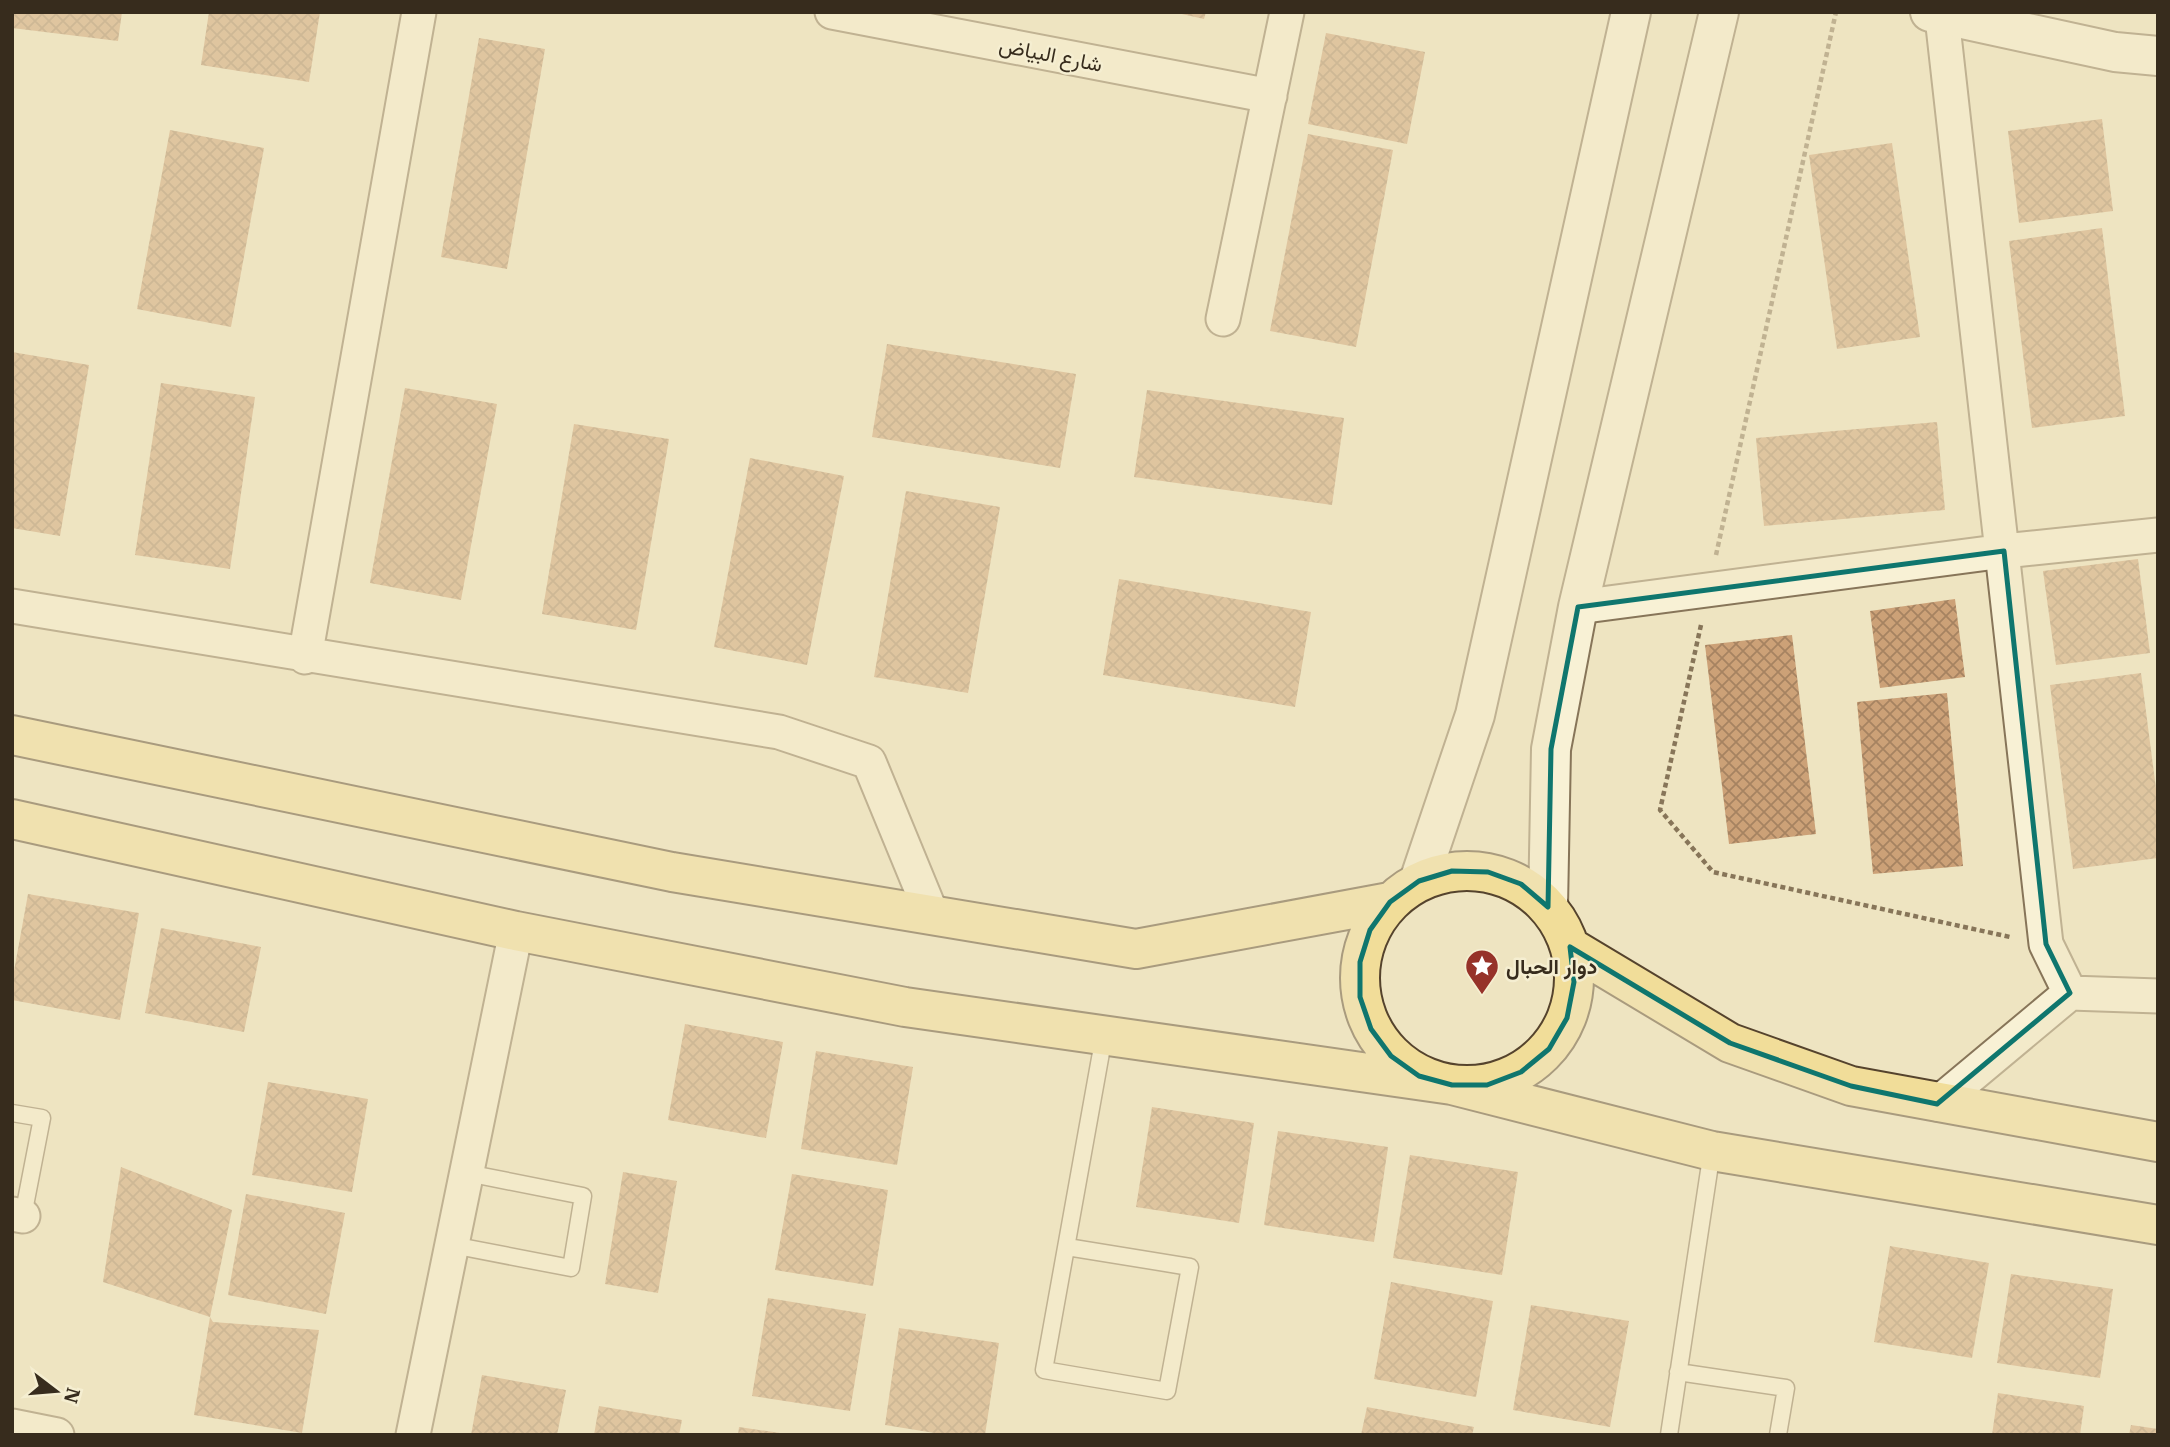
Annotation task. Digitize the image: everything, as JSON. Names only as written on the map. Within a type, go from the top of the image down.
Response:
[{"type":"main road","points":[[12,735],[673,872],[1136,949],[1404,892],[1452,871],[1488,872],[1521,884],[1548,907],[1561,926],[1570,947],[1574,982],[1567,1018],[1549,1049],[1521,1072],[1488,1085],[1452,1085],[905,1007],[516,931],[12,819]]},
{"type":"main road","points":[[1404,892],[1370,930],[1360,962],[1360,997],[1371,1029],[1391,1056],[1419,1076],[1712,1151],[2158,1225]]},
{"type":"main road","points":[[1570,947],[1730,1043],[1851,1086],[1937,1104],[2158,1142]]},
{"type":"street","points":[[305,657],[419,12]]},
{"type":"street","name":"شارع البياض","points":[[832,12],[1270,96]]},
{"type":"street","points":[[1223,319],[1287,12]]},
{"type":"street","points":[[1404,892],[1475,715],[1631,12]]},
{"type":"street","points":[[1688,12],[1706,12]]},
{"type":"street","points":[[1548,907],[1551,749],[1578,607],[1719,12]]},
{"type":"street","points":[[2070,993],[2046,944],[2004,551],[1936,15],[2115,52],[2158,56]]},
{"type":"street","points":[[1578,607],[2004,551],[2158,535]]},
{"type":"street","points":[[12,606],[305,657],[779,733],[869,762],[932,915]]},
{"type":"street","points":[[413,1435],[516,931]]},
{"type":"street","points":[[1937,1104],[2070,993],[2158,996]]},
{"type":"street","points":[[12,1426],[57,1435]]},
{"type":"lane","points":[[1067,1247],[1189,1267],[1167,1391],[1044,1370],[1104,1036]]},
{"type":"lane","points":[[12,1113],[42,1118],[18,1215]]},
{"type":"lane","points":[[1669,1435],[1712,1151]]},
{"type":"lane","points":[[452,1245],[571,1268],[583,1196],[467,1173]]},
{"type":"lane","points":[[1678,1372],[1786,1388],[1778,1435]]},
{"type":"highlighted area","points":[[2004,551],[2046,944],[2070,993],[1937,1104],[1851,1086],[1730,1043],[1570,947],[1574,982],[1567,1018],[1549,1049],[1521,1072],[1487,1085],[1452,1085],[1419,1076],[1391,1056],[1371,1029],[1360,997],[1360,962],[1370,930],[1390,902],[1419,881],[1452,871],[1488,872],[1521,884],[1548,907],[1551,749],[1578,607]]},
{"type":"building","points":[[12,12],[122,12],[118,41],[12,28]]},
{"type":"building","points":[[209,12],[320,12],[309,82],[201,65]]},
{"type":"building","points":[[1173,12],[1206,12],[1204,19]]},
{"type":"building","points":[[1326,33],[1425,52],[1407,144],[1308,124]]},
{"type":"building","points":[[479,38],[545,49],[507,269],[441,257]]},
{"type":"building","points":[[2102,119],[2113,211],[2019,223],[2008,131]]},
{"type":"building","points":[[170,130],[264,148],[231,327],[137,309]]},
{"type":"building","points":[[1308,134],[1393,150],[1356,347],[1270,331]]},
{"type":"building","points":[[1892,143],[1920,337],[1837,349],[1809,155]]},
{"type":"building","points":[[2102,228],[2125,416],[2032,428],[2009,241]]},
{"type":"building","points":[[887,344],[1076,374],[1060,468],[872,437]]},
{"type":"building","points":[[12,352],[89,365],[60,536],[12,528]]},
{"type":"building","points":[[161,383],[255,397],[230,569],[135,555]]},
{"type":"building","points":[[405,388],[497,404],[461,600],[370,583]]},
{"type":"building","points":[[1147,390],[1344,418],[1332,505],[1134,477]]},
{"type":"building","points":[[1937,422],[1945,510],[1764,526],[1756,438]]},
{"type":"building","points":[[574,424],[669,439],[636,630],[542,614]]},
{"type":"building","points":[[750,458],[844,476],[807,665],[714,647]]},
{"type":"building","points":[[906,491],[1000,507],[968,693],[874,677]]},
{"type":"building","points":[[2138,559],[2150,653],[2056,665],[2043,571]]},
{"type":"building","points":[[1119,579],[1311,612],[1295,707],[1103,675]]},
{"type":"building","points":[[1955,599],[1965,677],[1880,688],[1870,611]]},
{"type":"building","points":[[1792,635],[1816,834],[1729,844],[1705,645]]},
{"type":"building","points":[[2141,673],[2158,804],[2158,858],[2073,869],[2050,685]]},
{"type":"building","points":[[1947,693],[1963,866],[1873,874],[1857,702]]},
{"type":"building","points":[[28,894],[139,913],[120,1020],[12,1000],[12,982]]},
{"type":"building","points":[[161,928],[261,947],[244,1032],[145,1013]]},
{"type":"building","points":[[685,1024],[783,1042],[766,1138],[668,1120]]},
{"type":"building","points":[[816,1051],[913,1067],[897,1165],[801,1149]]},
{"type":"building","points":[[268,1082],[368,1099],[352,1192],[252,1175]]},
{"type":"building","points":[[1152,1107],[1254,1123],[1239,1223],[1136,1207]]},
{"type":"building","points":[[1278,1131],[1388,1147],[1374,1242],[1264,1225]]},
{"type":"building","points":[[1410,1155],[1518,1172],[1502,1275],[1393,1258]]},
{"type":"building","points":[[121,1167],[232,1210],[210,1317],[103,1282]]},
{"type":"building","points":[[623,1172],[677,1181],[658,1293],[605,1284]]},
{"type":"building","points":[[792,1174],[888,1190],[873,1286],[775,1270]]},
{"type":"building","points":[[246,1194],[345,1213],[326,1314],[228,1295]]},
{"type":"building","points":[[1890,1246],[1989,1263],[1972,1358],[1874,1342]]},
{"type":"building","points":[[2011,1274],[2113,1289],[2100,1378],[1997,1363]]},
{"type":"building","points":[[1391,1282],[1493,1301],[1476,1397],[1374,1379]]},
{"type":"building","points":[[768,1298],[866,1314],[850,1411],[752,1396]]},
{"type":"building","points":[[1531,1305],[1629,1321],[1610,1427],[1513,1410]]},
{"type":"building","points":[[210,1317],[213,1322],[319,1330],[302,1433],[194,1415]]},
{"type":"building","points":[[899,1328],[999,1343],[985,1435],[947,1435],[885,1425]]},
{"type":"building","points":[[482,1375],[566,1390],[557,1435],[471,1435]]},
{"type":"building","points":[[1998,1393],[2084,1406],[2080,1435],[1992,1435]]},
{"type":"building","points":[[599,1406],[682,1420],[679,1435],[594,1435]]},
{"type":"building","points":[[1367,1407],[1474,1427],[1472,1435],[1361,1435]]},
{"type":"building","points":[[2131,1425],[2158,1429],[2158,1435],[2129,1435]]},
{"type":"building","points":[[739,1427],[780,1433],[780,1435],[738,1435]]},
{"type":"place","name":"دوار الحبال","points":[[1482,996]]}]
